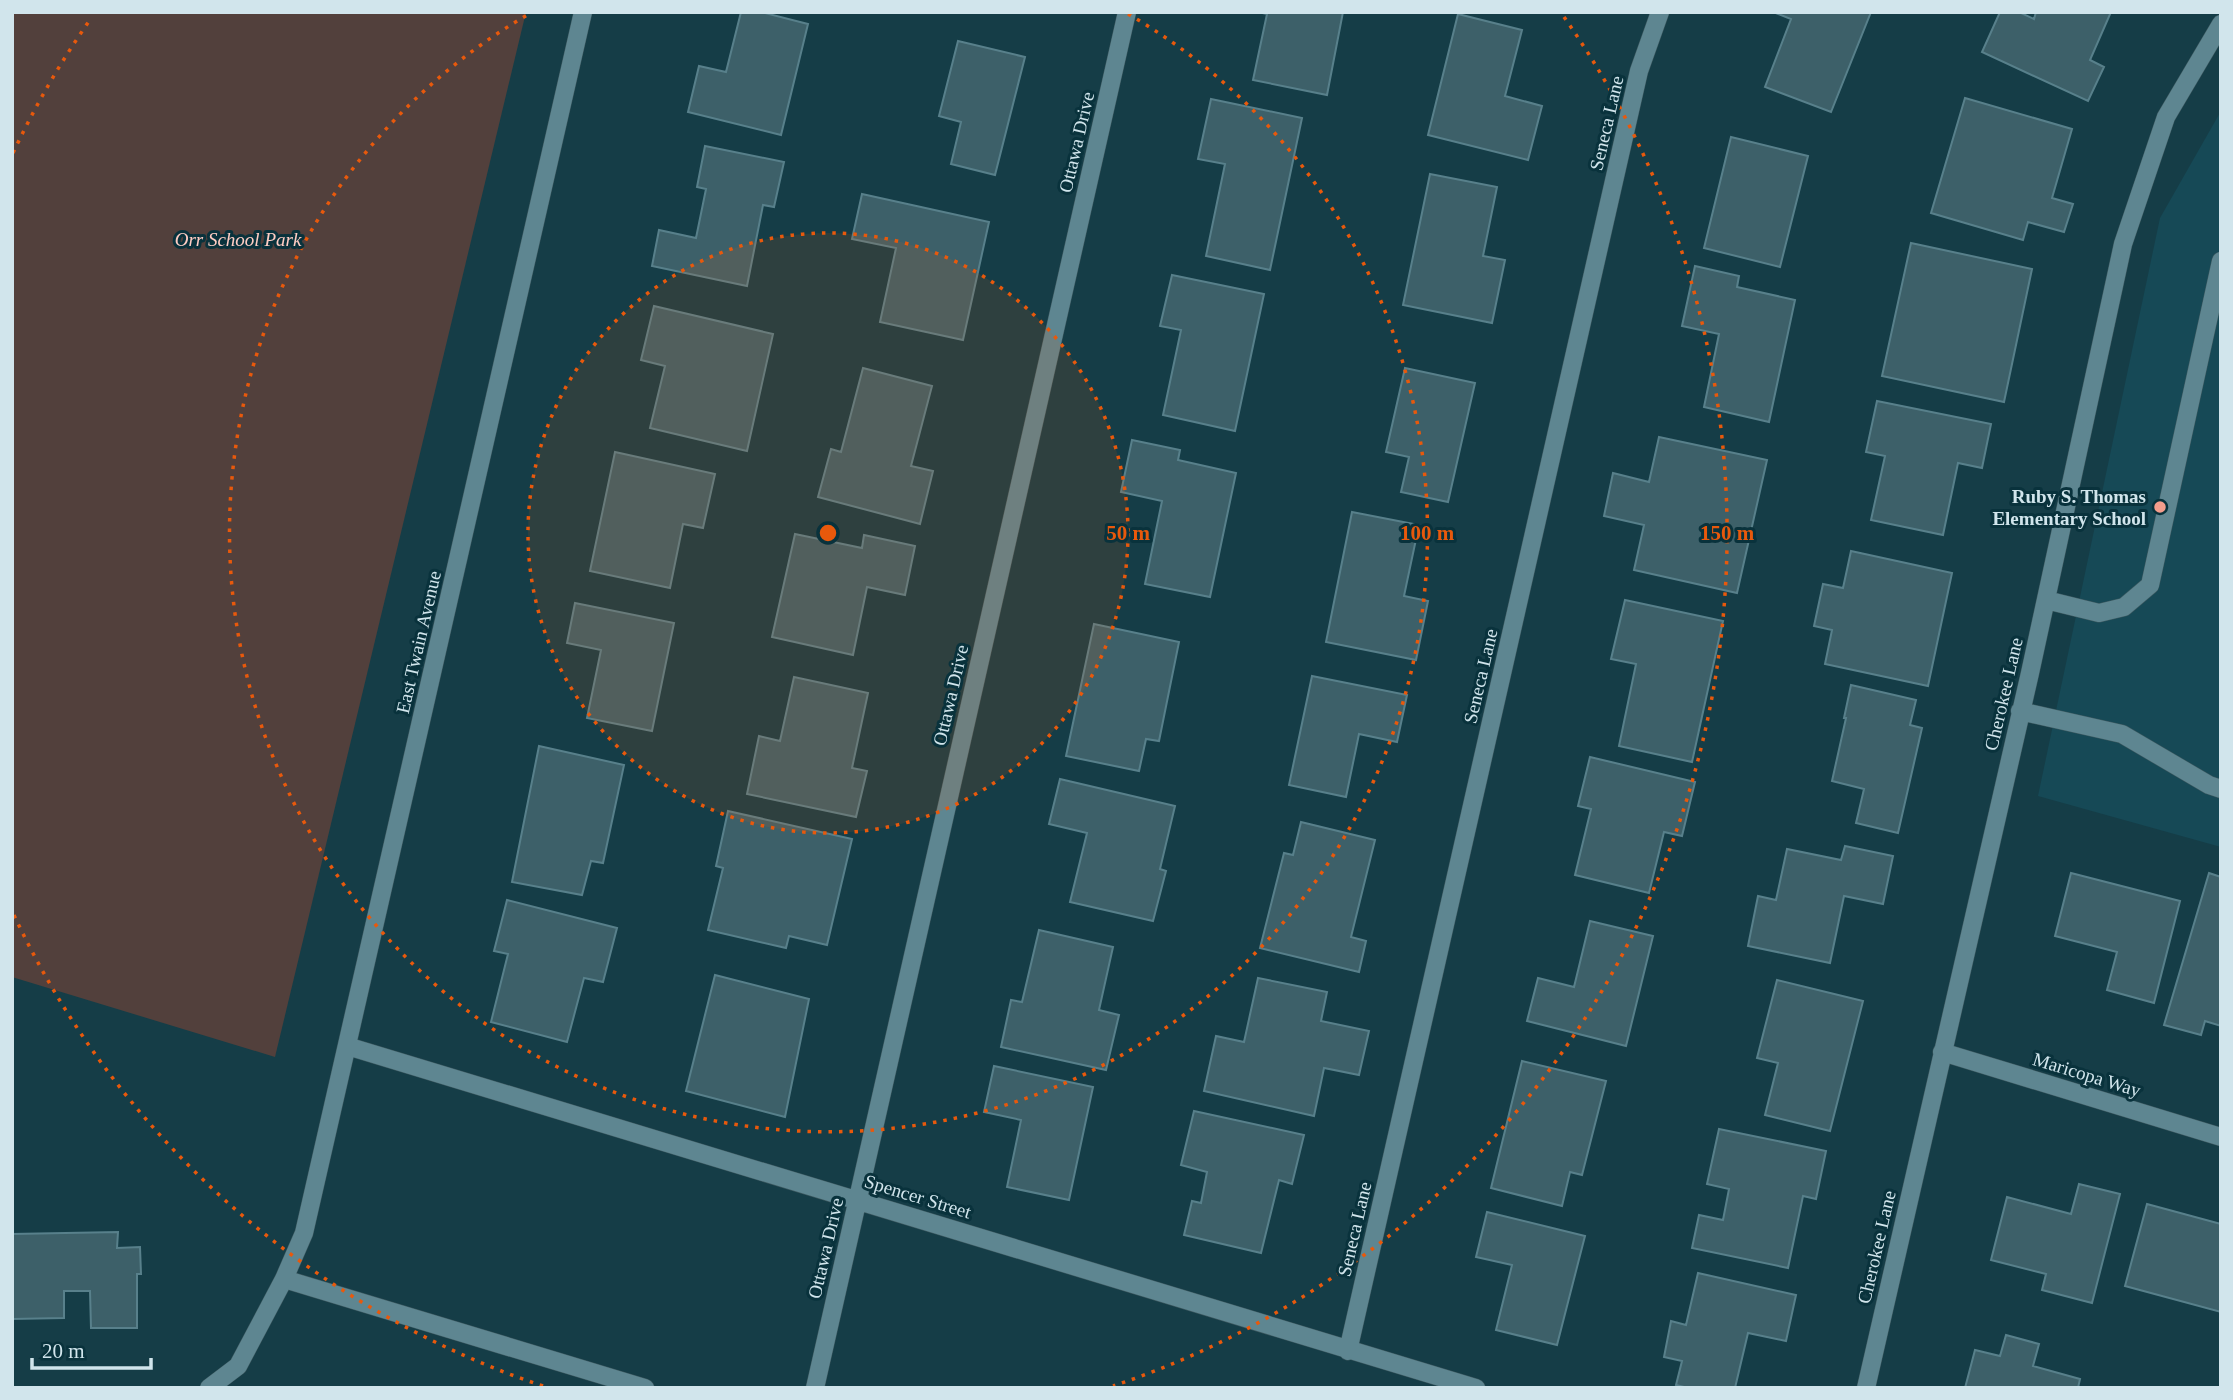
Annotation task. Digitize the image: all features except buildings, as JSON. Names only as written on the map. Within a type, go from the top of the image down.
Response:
[{"type":"street","name":"East Twain Avenue","points":[[284,1279],[304,1233],[583,12]]},
{"type":"street","name":"Ottawa Drive","points":[[815,1388],[1127,12]]},
{"type":"street","name":"Seneca Lane","points":[[1348,1351],[1639,71],[1660,12]]},
{"type":"street","name":"Cherokee Lane","points":[[1866,1388],[2046,600],[2123,244],[2166,117],[2221,24]]},
{"type":"street","points":[[2046,600],[2099,613],[2124,607],[2150,585],[2221,261]]},
{"type":"street","points":[[2020,711],[2122,734],[2208,785],[2221,789]]},
{"type":"street","name":"Spencer Street","points":[[347,1046],[1476,1388]]},
{"type":"street","name":"Maricopa Way","points":[[1942,1052],[2221,1137]]},
{"type":"street","points":[[209,1388],[237,1366],[284,1279],[645,1388]]},
{"type":"shaded area","name":"Ruby S. Thomas Elementary School","points":[[2221,111],[2221,847],[2038,796],[2160,218]]},
{"type":"green space","name":"Orr School Park","points":[[12,12],[526,12],[275,1057],[12,977]]},
{"type":"place","name":"Ruby S. Thomas Elementary School","points":[[2160,507]]}]
